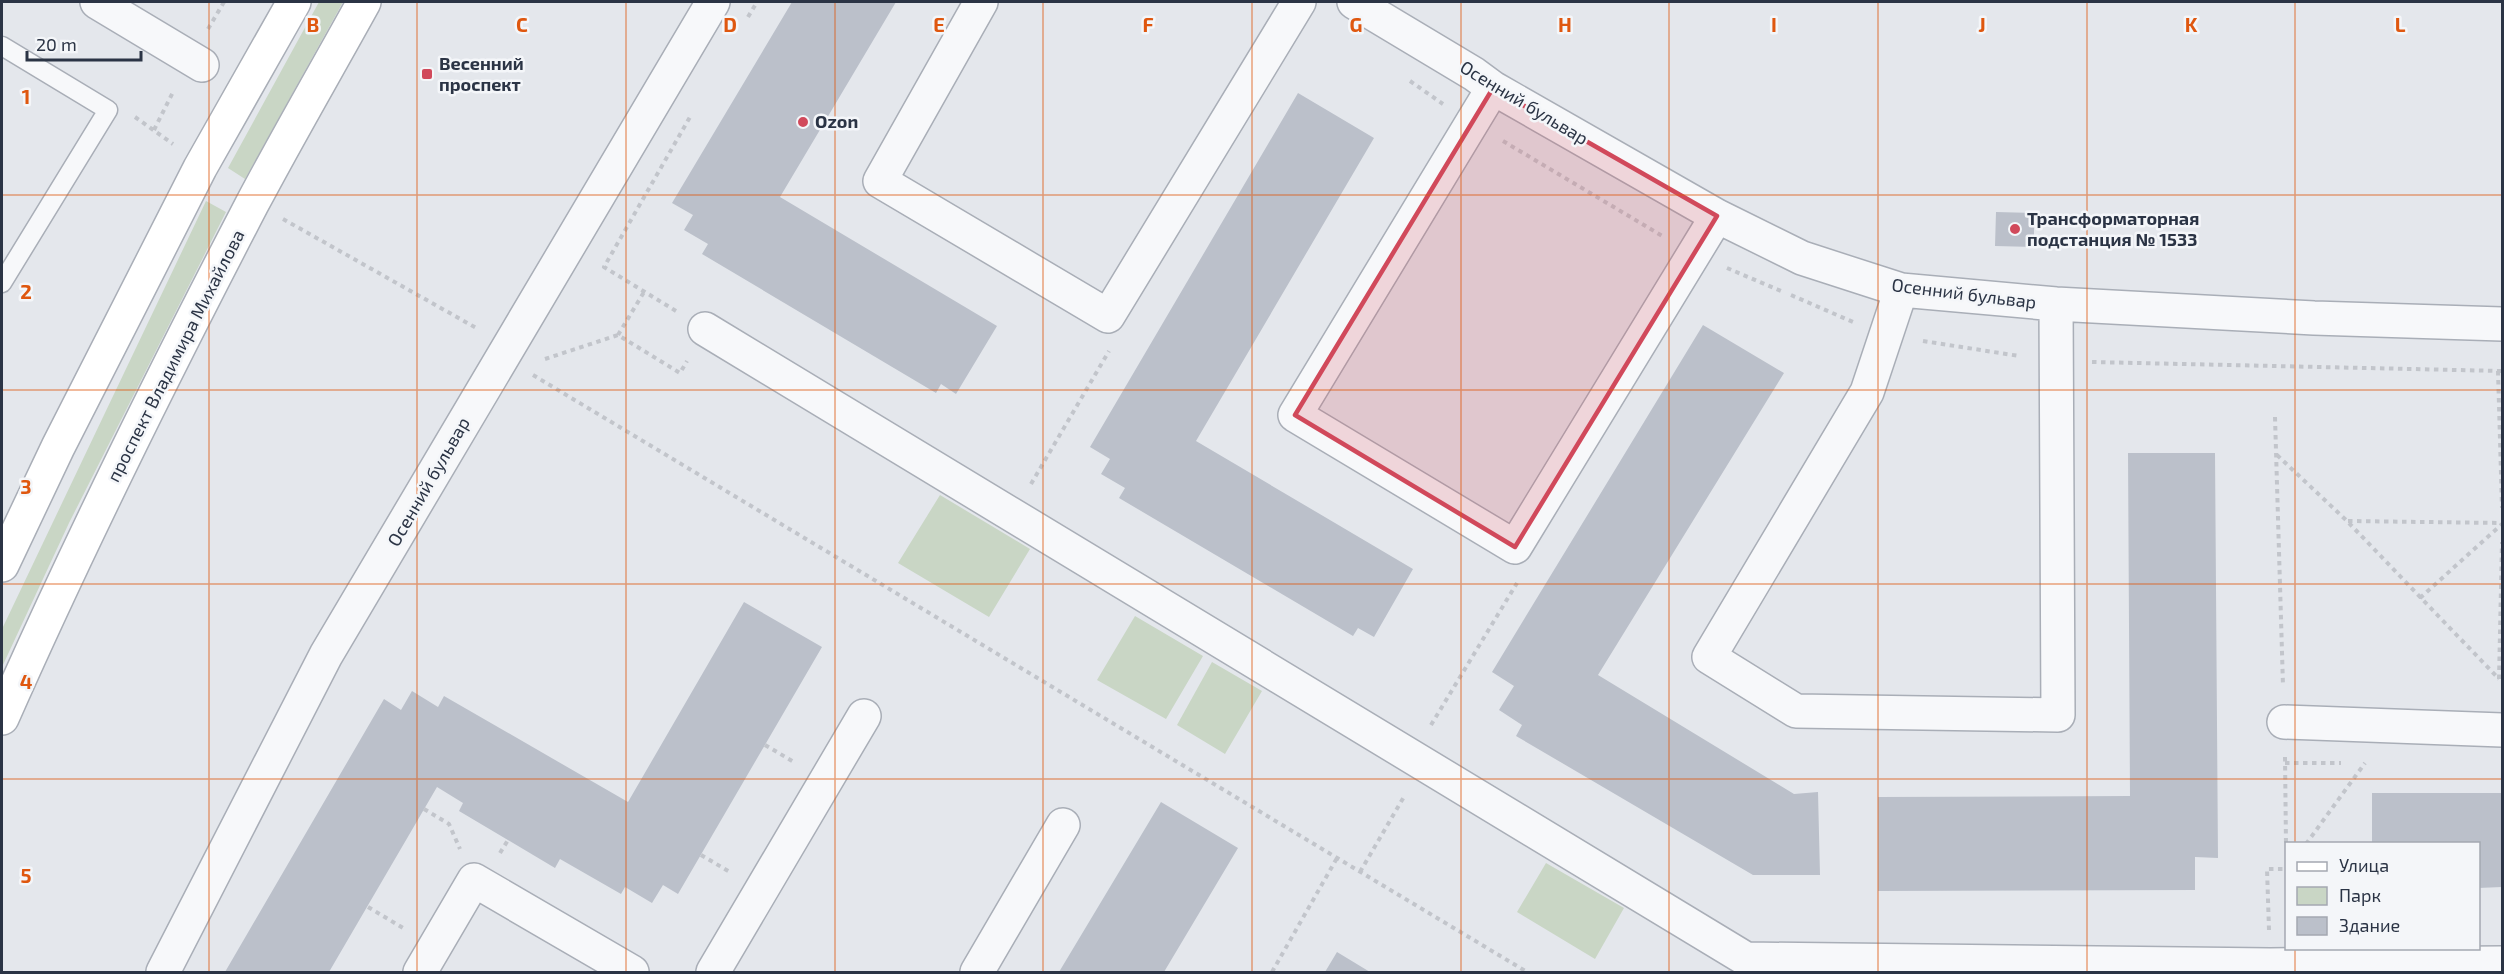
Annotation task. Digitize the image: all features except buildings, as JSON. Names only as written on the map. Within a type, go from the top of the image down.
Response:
[{"type":"main road","points":[[2,566],[58,447],[189,189],[294,2]]},
{"type":"main road","name":"проспект Владимира Михайлова","points":[[2,718],[46,620],[136,433],[253,203],[364,2]]},
{"type":"street","points":[[96,2],[202,65]]},
{"type":"street","name":"Осенний бульвар","points":[[163,972],[327,656],[514,357],[713,2]]},
{"type":"street","points":[[981,2],[880,181],[1108,316],[1299,2]]},
{"type":"street","name":"Осенний бульвар","points":[[1354,2],[1474,74],[1493,88],[1717,216],[1802,258],[1901,290],[2056,304],[2314,318],[2502,324]]},
{"type":"street","points":[[1493,88],[1295,415],[1515,547],[1717,216]]},
{"type":"street","points":[[1901,290],[1867,392],[1709,657],[1796,711],[2058,715],[2056,304]]},
{"type":"street","points":[[705,329],[1746,959],[2270,964],[2502,963]]},
{"type":"street","points":[[713,972],[864,716]]},
{"type":"street","points":[[2284,722],[2502,730]]},
{"type":"street","points":[[977,972],[1064,825]]},
{"type":"street","points":[[420,972],[474,880],[632,972]]},
{"type":"lane","points":[[2,46],[108,110],[2,283]]},
{"type":"path","points":[[745,22],[757,2]]},
{"type":"path","points":[[514,357],[618,335],[680,373],[705,329],[604,267],[692,114]]},
{"type":"path","points":[[253,203],[514,357],[1527,972]]},
{"type":"path","points":[[618,335],[644,291]]},
{"type":"path","points":[[2056,361],[2500,371],[2502,508]]},
{"type":"path","points":[[1013,516],[1074,409]]},
{"type":"path","points":[[2275,417],[2286,842]]},
{"type":"path","points":[[2277,455],[2347,521],[2499,679],[2502,542]]},
{"type":"path","points":[[2347,521],[2502,523]]},
{"type":"path","points":[[2420,598],[2502,523]]},
{"type":"path","points":[[2307,842],[2365,763]]},
{"type":"path","points":[[1360,872],[1423,764]]},
{"type":"path","points":[[424,809],[448,824],[474,880]]},
{"type":"path","points":[[1272,972],[1337,858]]},
{"type":"path","points":[[2270,964],[2267,869],[2285,869]]},
{"type":"highlighted area","points":[[1493,88],[1717,216],[1515,547],[1295,415]]},
{"type":"green space","points":[[319,2],[343,2],[245,179],[228,168]]},
{"type":"green space","points":[[206,201],[226,212],[69,523],[2,667],[2,629]]},
{"type":"green space","points":[[940,495],[1030,549],[989,617],[898,563]]},
{"type":"green space","points":[[1135,616],[1203,656],[1166,719],[1097,680]]},
{"type":"green space","points":[[1212,662],[1262,691],[1225,754],[1177,725]]},
{"type":"green space","points":[[1546,863],[1624,908],[1595,959],[1517,912]]},
{"type":"place","name":"Весенний проспект","points":[[427,74]]},
{"type":"place","name":"Ozon","points":[[803,122]]},
{"type":"place","name":"Трансформаторная подстанция № 1533","points":[[2015,229]]}]
